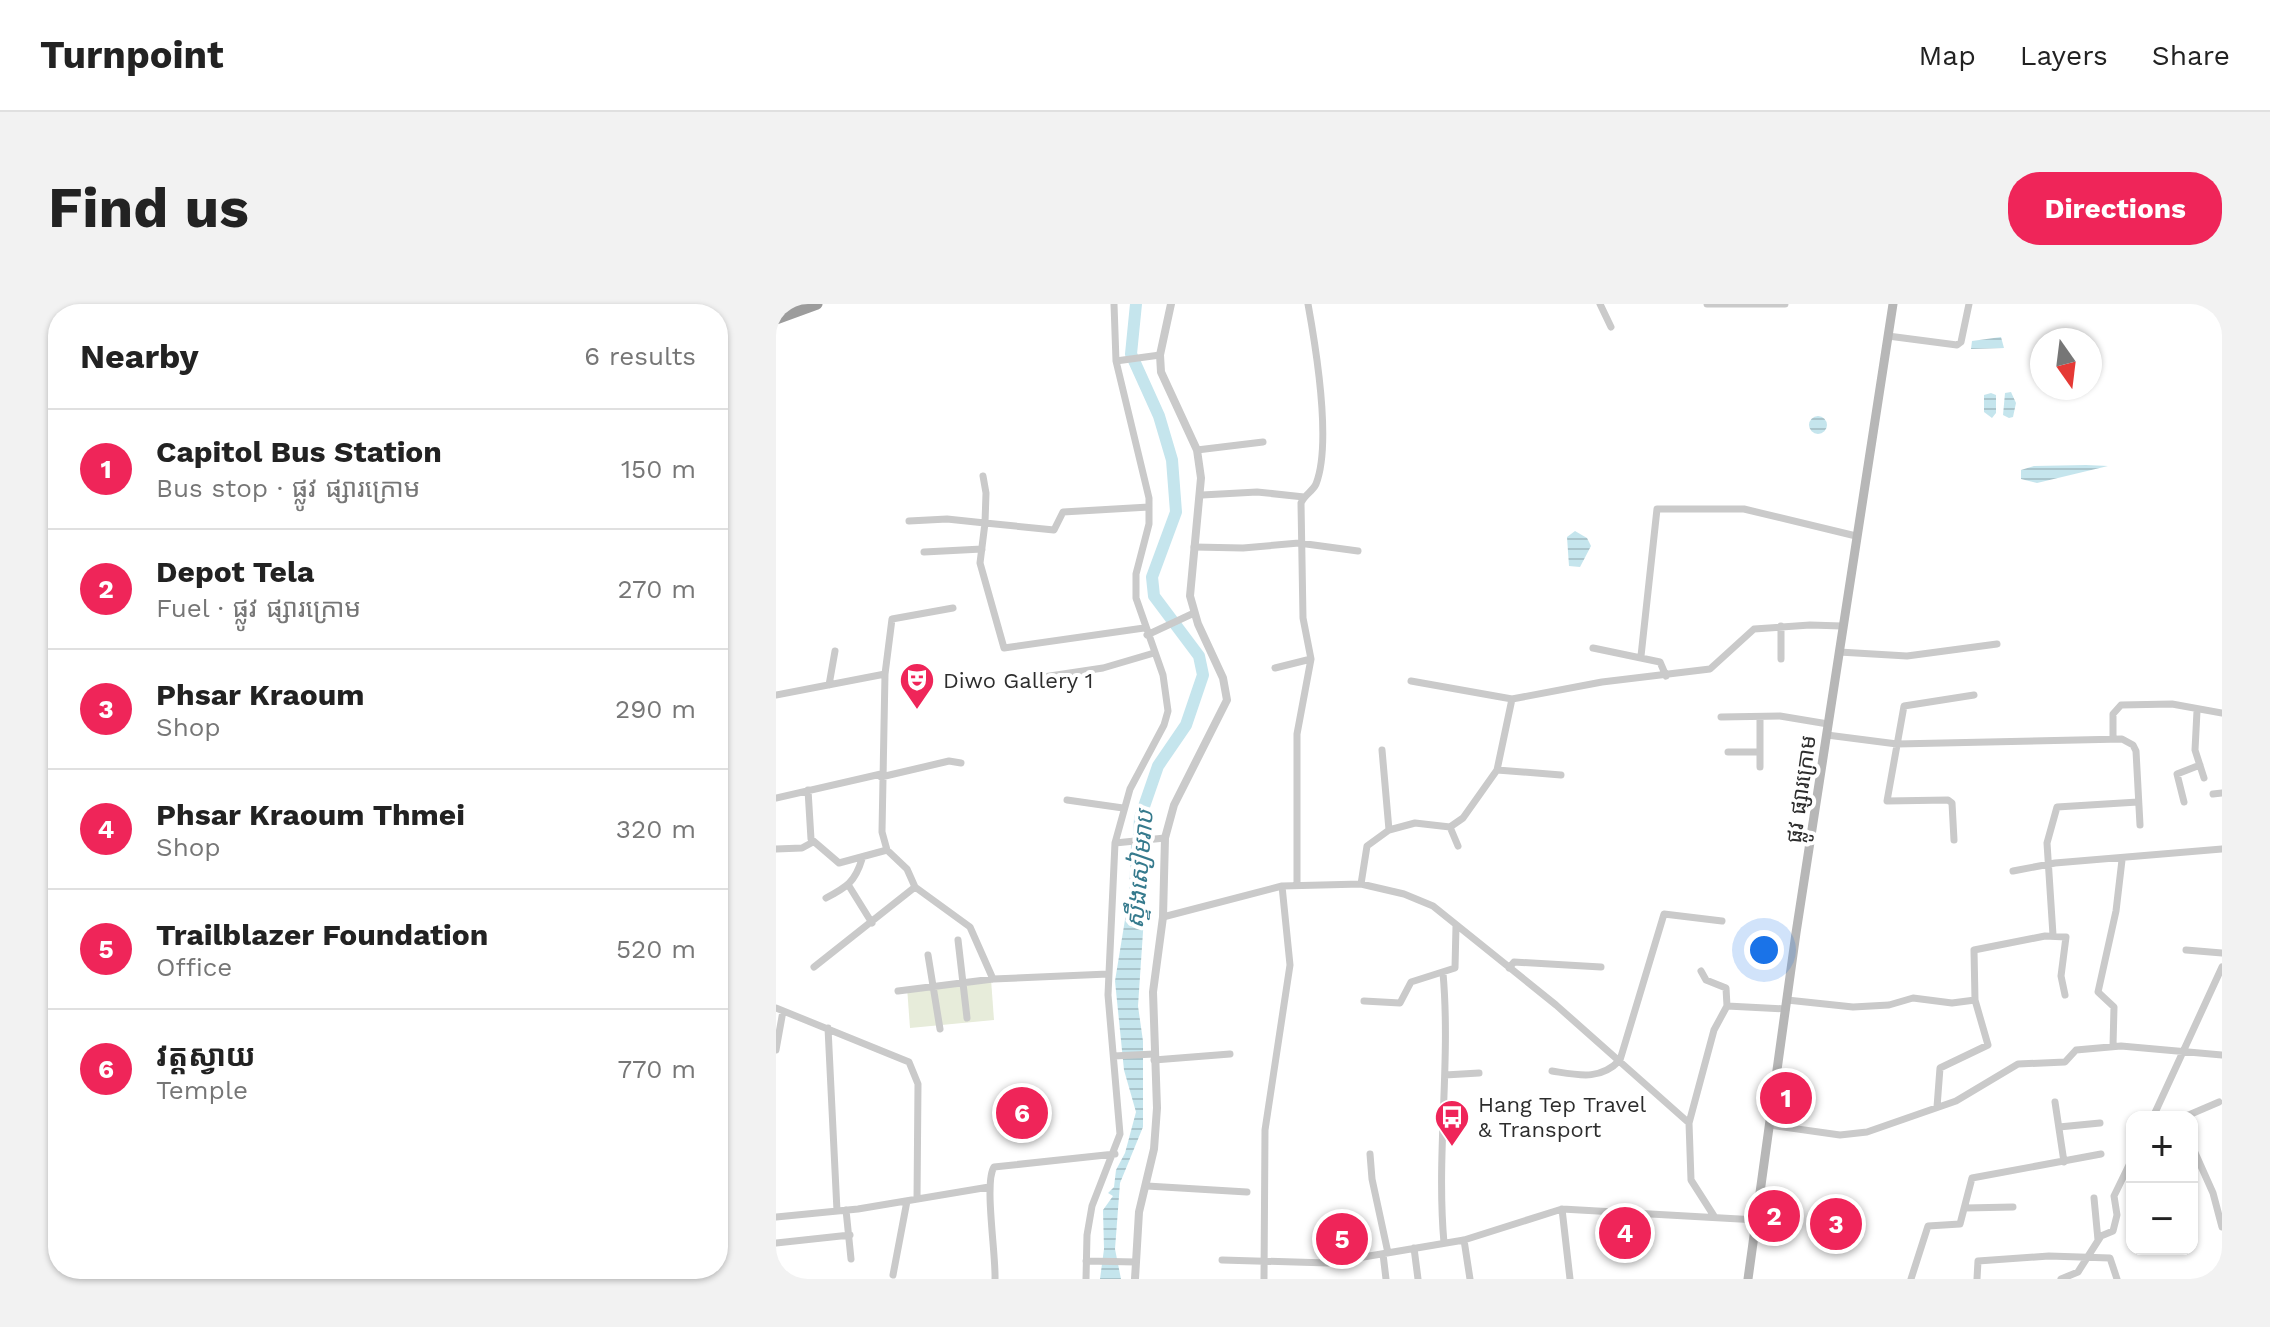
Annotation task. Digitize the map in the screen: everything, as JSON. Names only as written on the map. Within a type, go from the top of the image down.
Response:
[{"type":"highway","points":[[776,319],[817,304]]},
{"type":"main road","name":"ផ្លូវ ផ្សារក្រោម","points":[[1748,1279],[1842,626],[1888,336],[1889,304]]},
{"type":"street","points":[[1086,1279],[1090,1261],[1092,1206],[1115,1154],[1121,1115],[1108,974],[1123,808],[1168,711],[1163,675],[1136,598],[1136,574],[1149,524],[1149,507],[1146,480],[1118,361],[1114,304]]},
{"type":"street","points":[[1135,1279],[1139,1212],[1147,1186],[1157,1108],[1151,1056],[1153,992],[1163,917],[1161,839],[1174,805],[1227,700],[1223,678],[1194,613],[1189,587],[1202,495],[1197,450],[1164,384],[1160,355],[1171,304]]},
{"type":"street","points":[[1297,885],[1298,723],[1311,659],[1303,618],[1304,497],[1316,486],[1321,450],[1318,375],[1308,304]]},
{"type":"street","points":[[1600,304],[1611,327]]},
{"type":"street","points":[[1707,304],[1785,304]]},
{"type":"street","points":[[1888,336],[1957,345],[1961,342],[1969,304]]},
{"type":"street","points":[[1118,361],[1160,355]]},
{"type":"street","points":[[1197,450],[1263,442]]},
{"type":"street","points":[[983,476],[985,523],[982,571],[1004,648],[1146,631],[1194,613]]},
{"type":"street","points":[[1202,495],[1257,492],[1304,497]]},
{"type":"street","points":[[909,521],[947,519],[1048,531],[1056,529],[1063,512],[1149,507]]},
{"type":"street","points":[[1641,656],[1657,509],[1744,509],[1856,536]]},
{"type":"street","points":[[1194,547],[1303,543],[1358,551]]},
{"type":"street","points":[[924,552],[982,549]]},
{"type":"street","points":[[953,608],[892,619],[885,674],[882,832],[887,850],[907,869],[915,887],[965,921],[993,979]]},
{"type":"street","points":[[1781,626],[1781,659]]},
{"type":"street","points":[[1411,681],[1512,699],[1602,682],[1710,669],[1752,630],[1781,626],[1842,626]]},
{"type":"street","points":[[1839,652],[1907,656],[1997,644]]},
{"type":"street","points":[[1593,648],[1660,662],[1666,676]]},
{"type":"street","points":[[829,685],[835,651]]},
{"type":"street","points":[[1016,681],[1103,668],[1154,653]]},
{"type":"street","points":[[1275,668],[1311,659]]},
{"type":"street","points":[[776,695],[885,674]]},
{"type":"street","points":[[1954,840],[1952,803],[1948,800],[1888,803],[1907,704],[1974,695]]},
{"type":"street","points":[[1361,884],[1367,846],[1389,830],[1415,823],[1450,827],[1463,818],[1497,770],[1512,699]]},
{"type":"street","points":[[2113,737],[2113,714],[2118,706],[2172,704],[2197,711],[2222,713]]},
{"type":"street","points":[[2197,711],[2194,731],[2204,778]]},
{"type":"street","points":[[1721,717],[1780,716],[1828,730],[1897,744],[2113,737],[2131,743],[2134,748],[2140,825]]},
{"type":"street","points":[[1760,717],[1760,767]]},
{"type":"street","points":[[1382,750],[1389,830]]},
{"type":"street","points":[[1728,752],[1760,752]]},
{"type":"street","points":[[776,798],[949,761],[961,763]]},
{"type":"street","points":[[2184,802],[2177,774],[2200,765]]},
{"type":"street","points":[[1497,770],[1561,775]]},
{"type":"street","points":[[808,790],[808,823],[813,842],[839,863],[887,850]]},
{"type":"street","points":[[1067,800],[1123,808]]},
{"type":"street","points":[[2053,935],[2048,832],[2057,807],[2138,802]]},
{"type":"street","points":[[1450,827],[1458,846]]},
{"type":"street","points":[[1118,843],[1161,839]]},
{"type":"street","points":[[776,849],[802,848],[813,842]]},
{"type":"street","points":[[2013,871],[2049,867],[2055,863],[2122,860],[2222,849]]},
{"type":"street","points":[[826,898],[856,879],[862,859]]},
{"type":"street","points":[[2113,1046],[2114,1007],[2098,992],[2116,911],[2122,860]]},
{"type":"street","points":[[1163,917],[1282,886],[1361,884],[1404,894],[1433,906],[1620,1060],[1689,1123]]},
{"type":"street","points":[[849,886],[872,923]]},
{"type":"street","points":[[1264,1279],[1265,1130],[1290,965],[1282,886]]},
{"type":"street","points":[[814,967],[915,887]]},
{"type":"street","points":[[1552,1071],[1591,1077],[1611,1069],[1620,1060],[1663,915],[1722,921]]},
{"type":"street","points":[[1364,1001],[1400,1003],[1411,982],[1455,968],[1456,926]]},
{"type":"street","points":[[1937,1107],[1938,1071],[1941,1066],[1988,1045],[1975,1000],[1974,950],[2053,935],[2068,940],[2061,976],[2065,995]]},
{"type":"street","points":[[958,940],[967,1018]]},
{"type":"street","points":[[2186,950],[2222,953]]},
{"type":"street","points":[[928,955],[940,1029]]},
{"type":"street","points":[[1509,968],[1514,962],[1601,967]]},
{"type":"street","points":[[2156,1111],[2222,967]]},
{"type":"street","points":[[1701,971],[1706,980],[1726,988],[1727,1006],[1714,1030],[1689,1123],[1691,1180],[1714,1216]]},
{"type":"street","points":[[1443,973],[1445,1075],[1440,1205],[1444,1243]]},
{"type":"street","points":[[898,991],[993,979],[1108,974]]},
{"type":"street","points":[[1727,1006],[1853,1007],[1889,1005],[1913,998],[1952,1003],[1975,1000]]},
{"type":"street","points":[[776,1050],[779,1010],[909,1062],[918,1084],[917,1199]]},
{"type":"street","points":[[828,1028],[841,1211],[850,1235],[851,1259]]},
{"type":"street","points":[[1769,1125],[1854,1134],[1956,1101],[2018,1064],[2065,1062],[2076,1050],[2113,1046],[2222,1055]]},
{"type":"street","points":[[1116,1056],[1230,1054]]},
{"type":"street","points":[[1445,1075],[1479,1073]]},
{"type":"street","points":[[2055,1102],[2064,1162]]},
{"type":"street","points":[[2198,1111],[2219,1102]]},
{"type":"street","points":[[2059,1127],[2100,1123]]},
{"type":"street","points":[[995,1279],[996,1247],[990,1174],[1000,1165],[1115,1154]]},
{"type":"street","points":[[1370,1154],[1386,1279]]},
{"type":"street","points":[[1911,1279],[1927,1227],[1959,1226],[1974,1177],[2101,1154]]},
{"type":"street","points":[[2198,1159],[2222,1227]]},
{"type":"street","points":[[2061,1279],[2078,1272],[2098,1240],[2115,1228],[2114,1196],[2126,1171]]},
{"type":"street","points":[[1147,1186],[1247,1192]]},
{"type":"street","points":[[776,1217],[841,1211],[989,1187]]},
{"type":"street","points":[[2094,1198],[2098,1240]]},
{"type":"street","points":[[893,1275],[907,1201]]},
{"type":"street","points":[[1965,1208],[2013,1207]]},
{"type":"street","points":[[1222,1260],[1328,1263],[1464,1240],[1562,1209],[1639,1216],[1714,1216],[1757,1220]]},
{"type":"street","points":[[1562,1209],[1570,1279]]},
{"type":"street","points":[[776,1243],[850,1235]]},
{"type":"street","points":[[1464,1240],[1470,1279]]},
{"type":"street","points":[[1414,1248],[1418,1279]]},
{"type":"street","points":[[1977,1279],[1978,1261],[2090,1256],[2110,1258],[2117,1279]]},
{"type":"street","points":[[1090,1261],[1136,1262]]},
{"type":"street","points":[[776,1265],[779,1279]]},
{"type":"green space","points":[[991,979],[994,1020],[910,1028],[907,987]]},
{"type":"water","points":[[2001,337],[2004,348],[1971,349],[1972,341]]},
{"type":"water","points":[[2011,392],[2016,403],[2013,417],[2009,418],[2003,415],[2005,393]]},
{"type":"water","points":[[1984,395],[1996,395],[1996,413],[1992,418],[1984,412]]},
{"type":"water","points":[[1818,416],[1827,425],[1818,434],[1809,425]]},
{"type":"water","points":[[2034,466],[2108,466],[2037,483],[2021,479],[2021,470]]},
{"type":"water","points":[[1575,531],[1587,538],[1591,546],[1580,567],[1569,566],[1567,537]]},
{"type":"water","name":"ស្ទឹងសៀមរាប","points":[[1149,843],[1138,1006],[1143,1041],[1143,1127],[1120,1183],[1115,1249],[1121,1279],[1100,1279],[1104,1249],[1103,1210],[1113,1196],[1108,1193],[1114,1187],[1116,1170],[1125,1153],[1136,1112],[1124,1070],[1115,981],[1129,895],[1131,845]]},
{"type":"waterway","name":"ស្ទឹងសៀមរាប","points":[[1136,304],[1131,354],[1159,416],[1172,460],[1176,512],[1152,577],[1154,596],[1199,656],[1203,675],[1186,725],[1158,766],[1140,818],[1138,854]]},
{"type":"place","name":"Diwo Gallery 1","points":[[917,711]]},
{"type":"place","name":"Capitol Bus Station","points":[[1786,1098]]},
{"type":"place","name":"វត្តស្វាយ","points":[[1022,1113]]},
{"type":"place","name":"Hang Tep Travel & Transport","points":[[1452,1148]]},
{"type":"place","name":"Depot Tela","points":[[1774,1216]]},
{"type":"place","name":"Phsar Kraoum","points":[[1836,1224]]},
{"type":"place","name":"Phsar Kraoum Thmei","points":[[1625,1233]]},
{"type":"place","name":"Trailblazer Foundation","points":[[1342,1239]]}]
